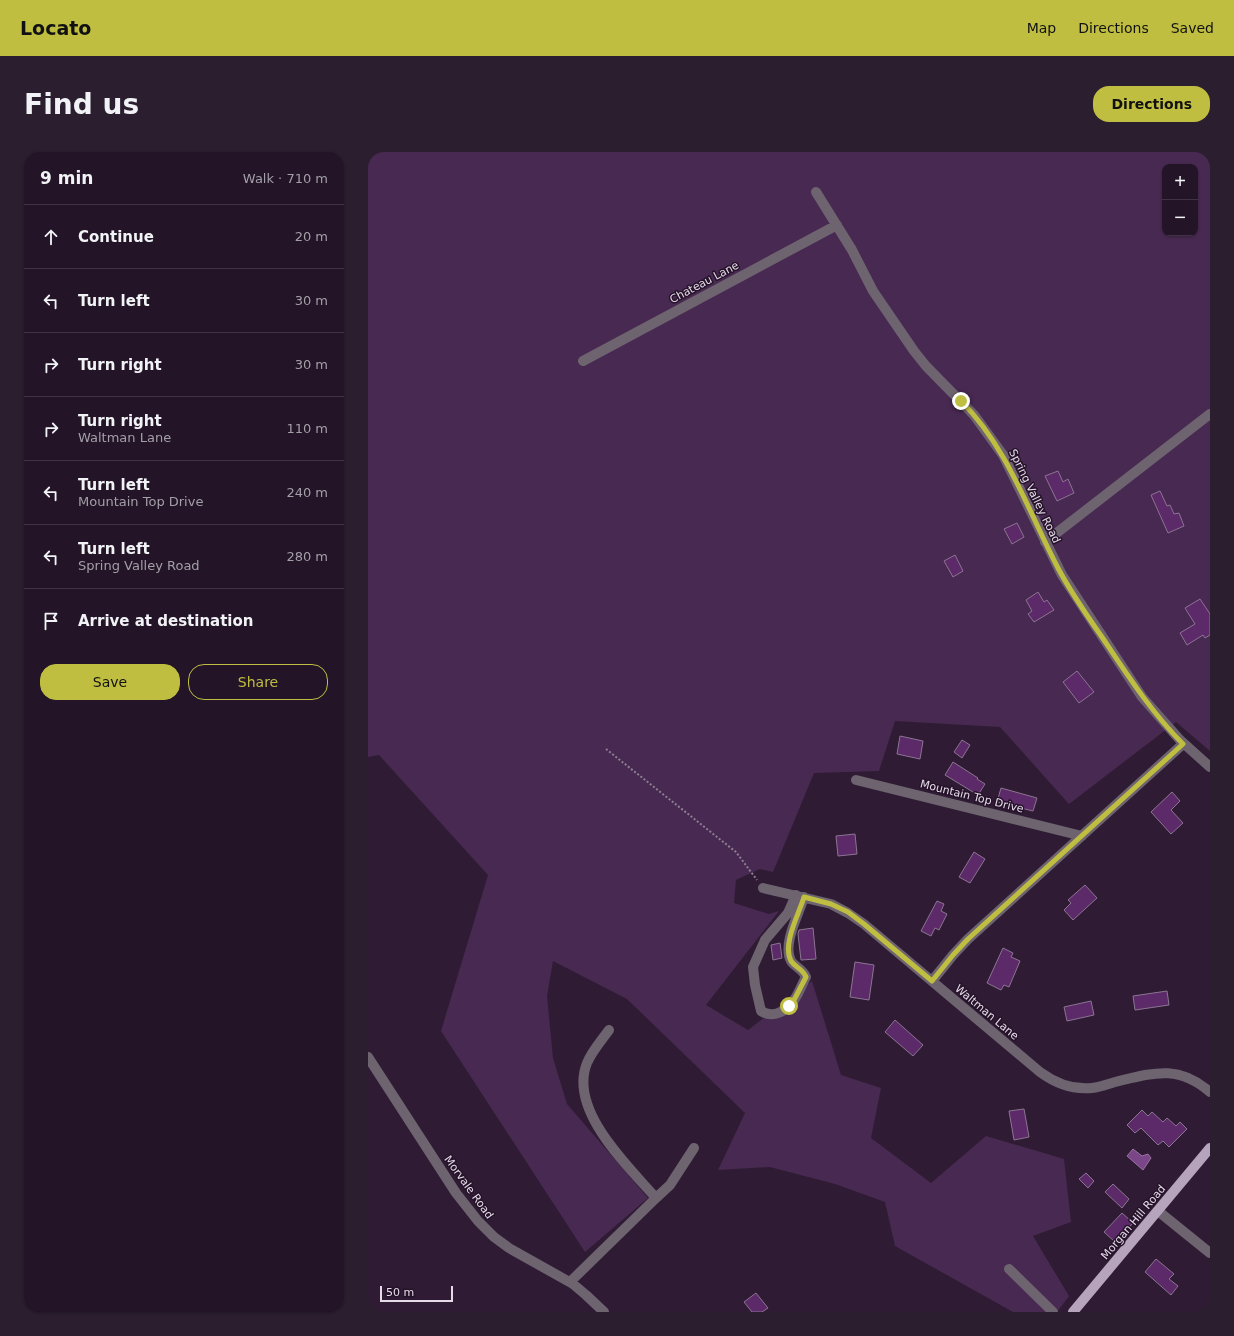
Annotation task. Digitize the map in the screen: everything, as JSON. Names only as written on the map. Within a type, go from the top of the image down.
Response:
[{"type":"main road","name":"Morgan Hill Road","points":[[1073,1312],[1210,1148]]},
{"type":"street","name":"Spring Valley Road","points":[[816,192],[852,250],[875,295],[914,351],[926,366],[970,411],[1000,451],[1068,585],[1142,697],[1183,744],[1210,767]]},
{"type":"street","name":"Chateau Lane","points":[[583,360],[837,225]]},
{"type":"street","points":[[1045,542],[1210,414]]},
{"type":"street","points":[[932,981],[968,939],[1183,744]]},
{"type":"street","name":"Mountain Top Drive","points":[[856,780],[1082,836]]},
{"type":"street","name":"Waltman Lane","points":[[763,888],[831,904],[848,912],[1040,1072],[1063,1085],[1092,1088],[1143,1075],[1168,1073],[1188,1077],[1198,1082],[1210,1092]]},
{"type":"street","points":[[800,896],[800,912],[793,927],[789,944],[789,954],[792,962],[804,972],[806,977],[794,1000],[789,1006],[776,1015],[770,1015],[761,1011],[755,985],[753,967],[765,940],[800,896]]},
{"type":"street","points":[[609,1030],[586,1064],[582,1083],[586,1104],[599,1129],[618,1154],[656,1198]]},
{"type":"street","name":"Morvale Road","points":[[368,1057],[456,1193],[478,1221],[508,1248],[570,1282],[581,1290],[604,1312]]},
{"type":"street","points":[[570,1282],[670,1185],[694,1148]]},
{"type":"street","points":[[1158,1211],[1210,1253]]},
{"type":"street","points":[[1009,1269],[1053,1312]]},
{"type":"path","points":[[606,749],[736,852],[763,888]]},
{"type":"shaded area","points":[[368,152],[1210,152],[1210,751],[1176,722],[1069,804],[1000,727],[895,721],[879,771],[814,773],[773,872],[760,869],[736,880],[734,903],[769,914],[779,911],[706,1005],[748,1030],[812,981],[841,1075],[881,1088],[871,1138],[931,1183],[986,1136],[1064,1159],[1071,1222],[1033,1236],[1069,1296],[1057,1312],[1013,1312],[895,1246],[885,1202],[835,1184],[770,1167],[718,1170],[745,1113],[627,999],[553,961],[547,996],[553,1058],[567,1104],[648,1198],[585,1252],[441,1031],[488,875],[379,755],[368,757]]},
{"type":"shaded area","points":[[1133,1149],[1142,1156],[1148,1154],[1151,1158],[1143,1170],[1127,1156]]},
{"type":"building","points":[[1058,471],[1063,482],[1068,479],[1074,493],[1057,501],[1045,476]]},
{"type":"building","points":[[1160,491],[1167,506],[1170,505],[1174,514],[1179,513],[1184,526],[1168,533],[1151,495]]},
{"type":"building","points":[[1017,523],[1024,537],[1012,544],[1004,529]]},
{"type":"building","points":[[955,555],[963,571],[953,577],[944,561]]},
{"type":"building","points":[[1038,592],[1044,602],[1047,600],[1054,610],[1034,622],[1028,614],[1032,611],[1026,600]]},
{"type":"building","points":[[1200,599],[1210,614],[1210,635],[1205,638],[1203,635],[1187,645],[1180,633],[1195,624],[1185,608]]},
{"type":"building","points":[[1077,671],[1094,692],[1079,703],[1063,682]]},
{"type":"building","points":[[900,736],[923,741],[920,759],[897,754]]},
{"type":"building","points":[[962,740],[970,745],[962,758],[954,752]]},
{"type":"building","points":[[953,762],[985,784],[978,795],[945,775]]},
{"type":"building","points":[[1001,788],[1037,798],[1033,811],[997,802]]},
{"type":"building","points":[[1172,792],[1180,801],[1171,810],[1183,823],[1171,834],[1151,812]]},
{"type":"building","points":[[855,834],[857,854],[838,856],[836,836]]},
{"type":"building","points":[[974,852],[985,859],[970,883],[959,877]]},
{"type":"building","points":[[1085,885],[1097,898],[1073,920],[1064,910],[1071,903],[1068,900]]},
{"type":"building","points":[[937,901],[944,904],[941,911],[947,914],[939,930],[935,928],[931,936],[921,931]]},
{"type":"building","points":[[813,928],[816,959],[801,960],[798,934],[799,930]]},
{"type":"building","points":[[780,943],[782,958],[773,960],[771,945]]},
{"type":"building","points":[[1003,948],[1013,953],[1011,957],[1020,961],[1009,987],[1004,985],[1001,990],[987,983]]},
{"type":"building","points":[[855,962],[874,965],[869,1000],[850,997]]},
{"type":"building","points":[[1167,991],[1169,1005],[1135,1010],[1133,996]]},
{"type":"building","points":[[1091,1001],[1094,1015],[1067,1021],[1064,1007]]},
{"type":"building","points":[[895,1020],[923,1045],[913,1056],[885,1032]]},
{"type":"building","points":[[1024,1109],[1029,1137],[1014,1140],[1009,1111]]},
{"type":"building","points":[[1142,1110],[1148,1116],[1152,1112],[1163,1122],[1167,1118],[1176,1126],[1180,1122],[1187,1129],[1169,1147],[1163,1141],[1158,1145],[1141,1128],[1135,1133],[1127,1125]]},
{"type":"building","points":[[1086,1173],[1094,1181],[1088,1188],[1079,1179]]},
{"type":"building","points":[[1113,1184],[1129,1199],[1122,1208],[1105,1192]]},
{"type":"building","points":[[1122,1213],[1133,1223],[1115,1242],[1104,1232]]},
{"type":"building","points":[[1156,1259],[1174,1274],[1169,1279],[1178,1286],[1171,1295],[1145,1272]]},
{"type":"building","points":[[756,1293],[768,1308],[762,1312],[752,1312],[744,1302]]},
{"type":"route","points":[[789,1006],[794,1000],[806,977],[804,972],[792,962],[789,954],[789,944],[793,927],[800,912],[804,897],[837,906],[848,912],[932,981],[968,939],[1183,744],[1142,697],[1072,593],[1002,455],[974,415],[961,401]]}]
